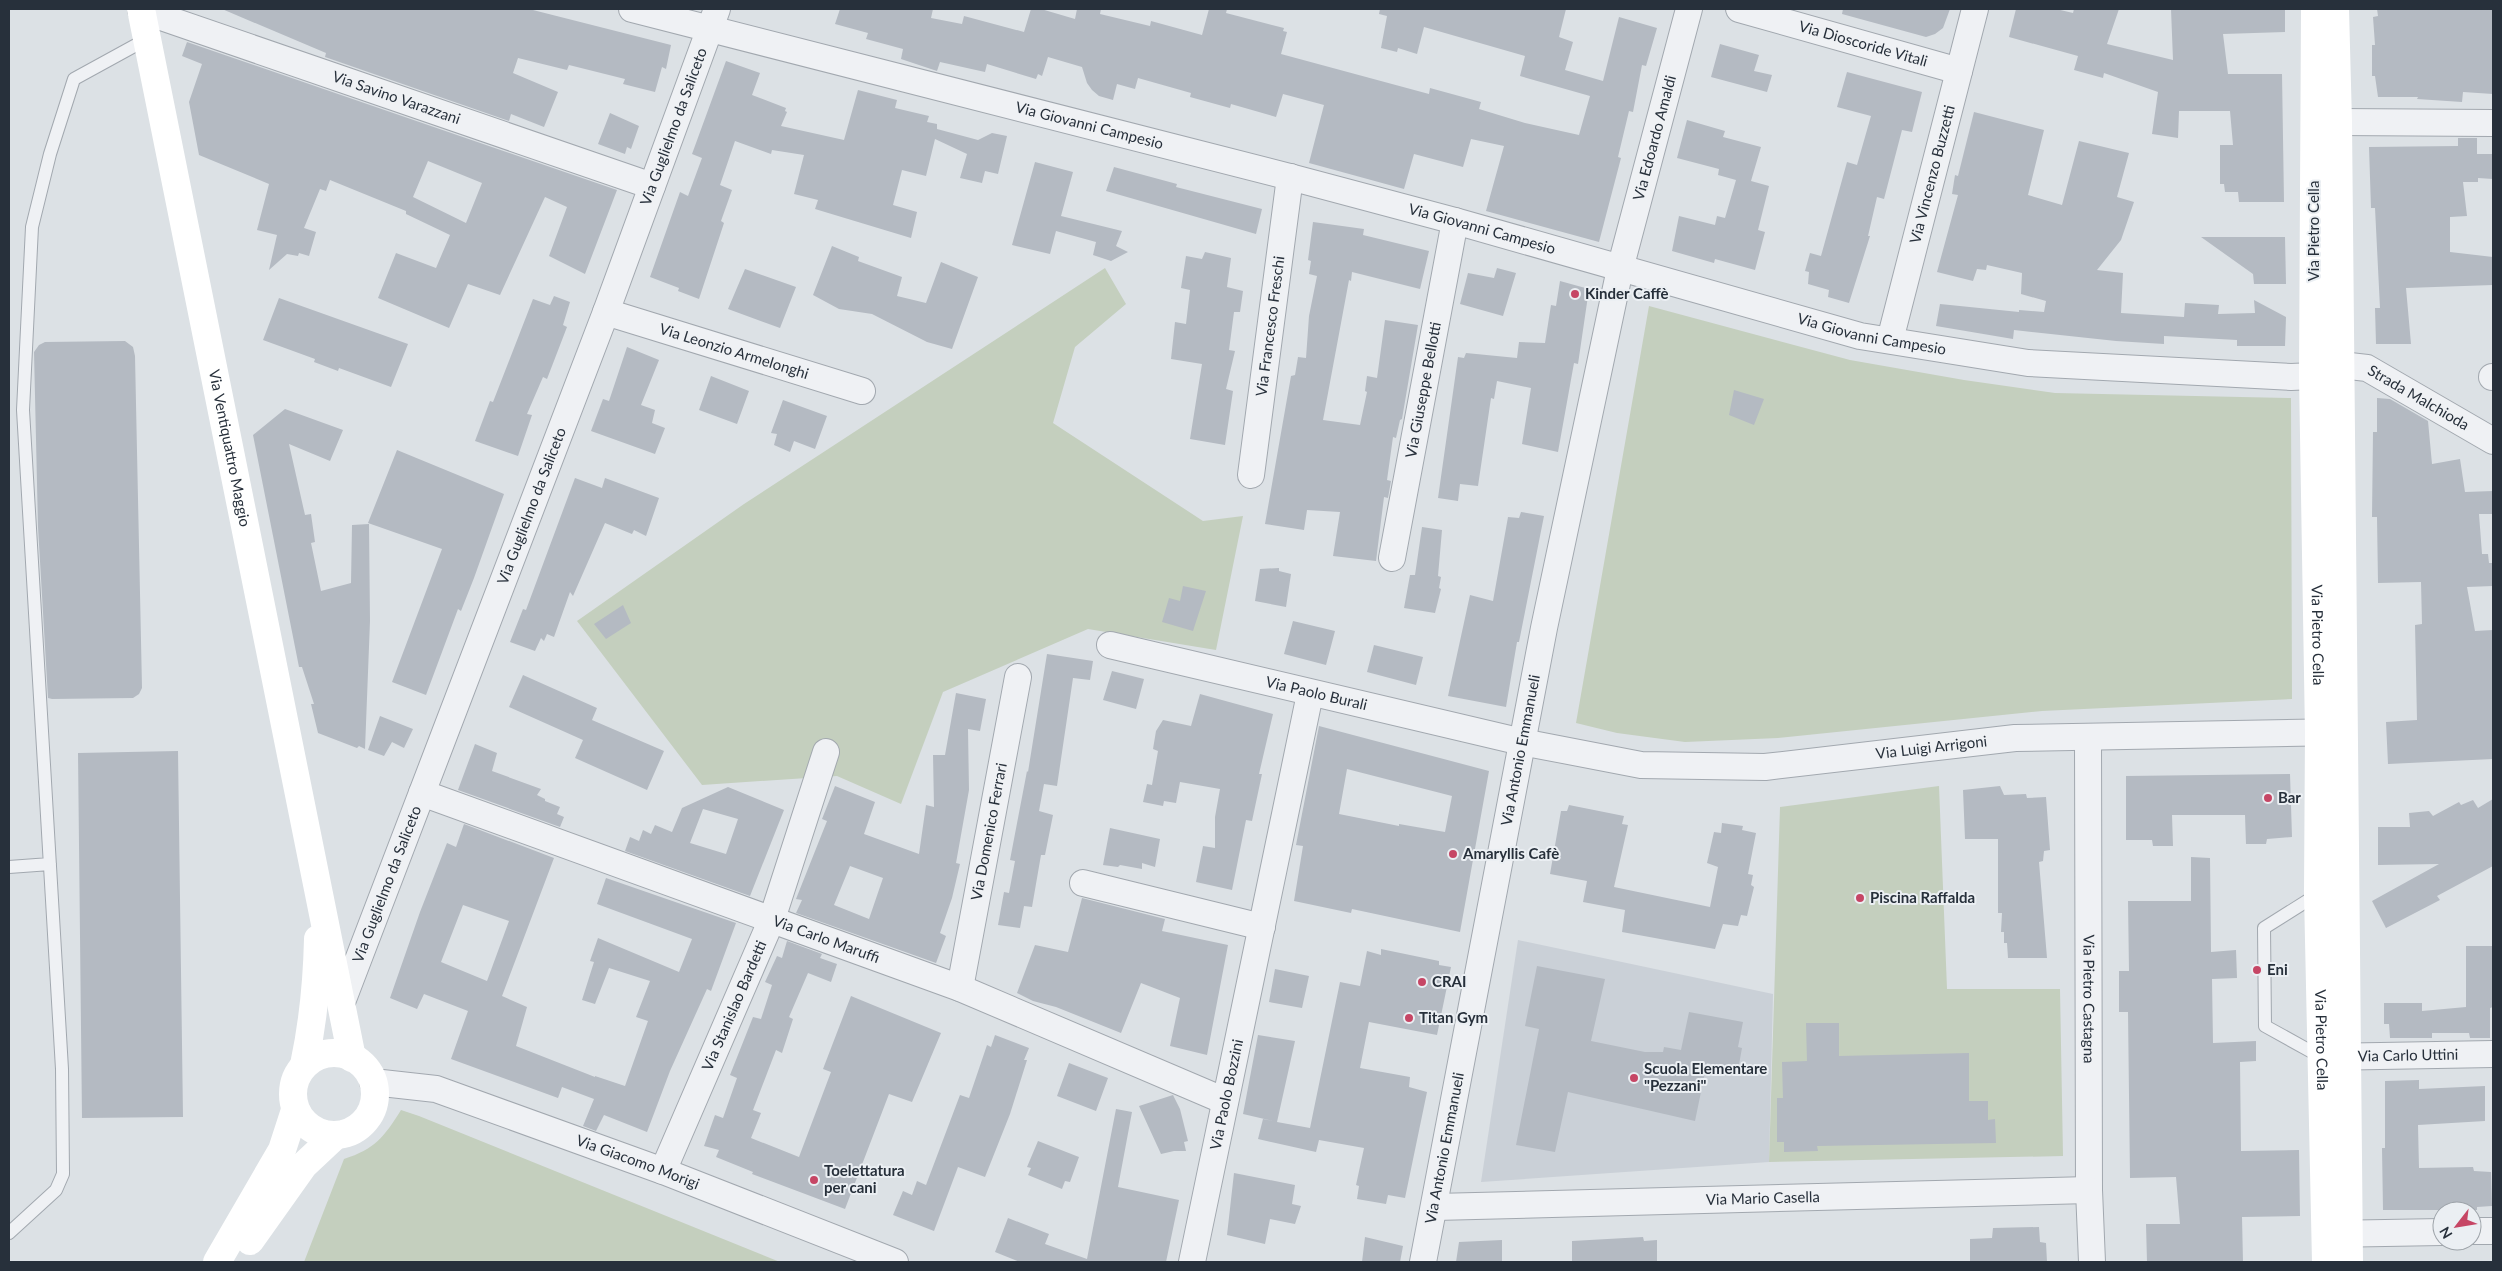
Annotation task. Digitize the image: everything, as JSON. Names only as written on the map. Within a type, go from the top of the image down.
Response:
[{"type":"main road","name":"Via Ventiquattro Maggio","points":[[141,9],[352,1058]]},
{"type":"main road","name":"Via Pietro Cella","points":[[2315,9],[2314,376],[2348,1057],[2338,1234],[2326,1262]]},
{"type":"main road","name":"Via Pietro Cella","points":[[2335,9],[2340,365],[2332,732],[2318,894],[2321,1057],[2338,1234],[2349,1262]]},
{"type":"main road","name":"Via Ventiquattro Maggio","points":[[217,1262],[282,1150],[295,1110],[293,1086],[297,1075],[304,1065],[317,984],[319,888]]},
{"type":"main road","points":[[295,1110],[303,1122],[314,1131],[327,1135],[336,1135],[354,1130],[365,1121],[374,1103],[373,1082],[366,1069],[352,1058],[344,1054],[329,1053],[316,1057],[304,1065]]},
{"type":"main road","points":[[238,1262],[263,1221],[294,1177],[336,1135]]},
{"type":"street","name":"Via Savino Varazzani","points":[[141,9],[652,186]]},
{"type":"street","name":"Via Giovanni Campesio","points":[[632,9],[714,18],[1455,221],[1860,336],[2028,363],[2291,377],[2314,376],[2340,365]]},
{"type":"street","name":"Via Edoardo Amaldi","points":[[1620,269],[1689,9]]},
{"type":"street","name":"Via Dioscoride Vitali","points":[[1739,9],[1959,71]]},
{"type":"street","name":"Via Vincenzo Buzzetti","points":[[1890,340],[1975,9]]},
{"type":"street","name":"Via Guglielmo da Saliceto","points":[[342,1002],[606,312],[714,18]]},
{"type":"street","points":[[2338,122],[2493,123]]},
{"type":"street","name":"Via Francesco Freschi","points":[[1251,476],[1290,176]]},
{"type":"street","name":"Via Giuseppe Bellotti","points":[[1392,558],[1455,221]]},
{"type":"street","name":"Via Antonio Emmanueli","points":[[1423,1262],[1544,628],[1620,269]]},
{"type":"street","name":"Via Leonzio Armelonghi","points":[[606,312],[862,391]]},
{"type":"street","name":"Strada Malchioda","points":[[2340,365],[2367,368],[2493,441]]},
{"type":"street","name":"Via Paolo Burali","points":[[1110,646],[1522,742]]},
{"type":"street","name":"Via Domenico Ferrari","points":[[960,988],[1018,677]]},
{"type":"street","name":"Via Paolo Bozzini","points":[[1192,1262],[1310,694]]},
{"type":"street","name":"Via Luigi Arrigoni","points":[[1522,742],[1641,766],[1765,767],[2015,738],[2332,732]]},
{"type":"street","name":"Via Pietro Castagna","points":[[2088,738],[2089,1190],[2092,1262]]},
{"type":"street","name":"Via Stanislao Bardetti","points":[[663,1171],[772,919],[826,752]]},
{"type":"street","name":"Via Carlo Maruffi","points":[[422,793],[960,988],[1226,1101]]},
{"type":"street","points":[[1083,882],[1262,927]]},
{"type":"street","name":"Via Carlo Uttini","points":[[2321,1057],[2493,1054]]},
{"type":"street","name":"Via Giacomo Morigi","points":[[373,1082],[436,1090],[663,1171],[851,1255],[895,1262]]},
{"type":"street","name":"Via Mario Casella","points":[[1435,1207],[2089,1190]]},
{"type":"street","points":[[2338,1234],[2432,1232]]},
{"type":"lane","points":[[9,1233],[56,1190],[64,1174],[62,1069],[23,410],[32,227],[50,154],[74,79],[148,39]]},
{"type":"lane","points":[[9,867],[50,864]]},
{"type":"lane","points":[[2318,894],[2264,928],[2264,1026],[2321,1057]]},
{"type":"shaded area","name":"Scuola Elementare \"Pezzani\"","points":[[1518,940],[1773,994],[1769,1162],[1481,1182]]},
{"type":"green space","points":[[1105,268],[1126,304],[1075,347],[1053,423],[1203,521],[1243,516],[1216,650],[1088,629],[943,692],[901,804],[837,776],[702,785],[577,621],[744,504]]},
{"type":"green space","points":[[1649,306],[1850,360],[1964,380],[2055,393],[2291,398],[2292,699],[2042,711],[1778,738],[1685,742],[1617,733],[1576,723]]},
{"type":"green space","name":"Piscina Raffalda","points":[[1939,786],[1947,989],[2060,989],[2063,1156],[1769,1162],[1780,807]]},
{"type":"green space","points":[[401,1110],[780,1262],[304,1262],[344,1159],[364,1151],[378,1141]]},
{"type":"building","points":[[222,9],[529,9],[671,45],[666,69],[662,67],[655,92],[623,84],[625,79],[569,65],[567,70],[518,58],[513,73],[558,92],[544,127],[511,114],[509,121],[325,57],[326,53]]},
{"type":"building","points":[[840,9],[933,9],[931,18],[962,24],[964,16],[1024,32],[1031,9],[1041,9],[1075,19],[1077,9],[1101,9],[1100,14],[1150,26],[1151,21],[1202,35],[1209,9],[1227,9],[1226,13],[1284,28],[1283,31],[1287,32],[1281,54],[1429,94],[1430,88],[1481,102],[1479,109],[1525,123],[1579,135],[1590,96],[1520,76],[1525,56],[1424,27],[1417,54],[1398,48],[1397,52],[1381,48],[1387,16],[1379,14],[1380,9],[1566,9],[1559,37],[1573,42],[1565,70],[1603,81],[1619,17],[1657,28],[1646,66],[1642,65],[1633,112],[1629,111],[1618,157],[1621,158],[1599,242],[1486,211],[1504,146],[1471,139],[1463,167],[1414,154],[1404,189],[1309,163],[1324,105],[1283,94],[1276,117],[1231,104],[1230,108],[1190,97],[1191,93],[1138,78],[1135,89],[1117,84],[1113,100],[1099,96],[1092,90],[1087,83],[1082,67],[1048,57],[1042,76],[1038,74],[1036,79],[987,64],[985,72],[940,62],[937,71],[901,59],[903,49],[866,39],[868,33],[835,24]]},
{"type":"building","points":[[1843,9],[1950,9],[1943,28],[1935,34],[1926,37],[1842,14]]},
{"type":"building","points":[[2016,9],[2056,9],[2073,13],[2074,9],[2119,9],[2107,44],[2173,60],[2171,9],[2285,9],[2285,32],[2223,34],[2228,74],[2282,74],[2284,202],[2239,202],[2238,192],[2225,192],[2224,184],[2220,184],[2220,145],[2233,145],[2230,111],[2179,111],[2178,138],[2152,134],[2158,92],[2104,73],[2103,78],[2074,70],[2078,56],[2009,37]]},
{"type":"building","points":[[2377,9],[2493,9],[2493,94],[2463,92],[2462,102],[2417,99],[2418,97],[2378,97],[2375,76],[2372,76],[2372,45],[2375,45],[2373,17],[2378,16]]},
{"type":"building","points":[[187,42],[617,190],[585,274],[549,256],[567,207],[545,197],[500,295],[468,284],[449,328],[378,298],[396,253],[436,268],[450,235],[406,214],[406,211],[330,180],[326,191],[320,189],[304,228],[316,232],[309,256],[299,253],[298,256],[287,254],[269,270],[277,235],[257,230],[269,184],[199,155],[189,102],[202,64],[182,56]],"holes":[[[428,161],[482,183],[466,223],[413,197]]]},
{"type":"building","points":[[1720,44],[1759,55],[1754,71],[1772,75],[1767,92],[1711,77]]},
{"type":"building","points":[[726,61],[760,73],[752,95],[786,108],[785,111],[787,112],[781,126],[844,140],[858,90],[897,100],[895,108],[929,116],[927,122],[937,124],[937,129],[978,140],[992,133],[1007,136],[998,174],[985,171],[982,183],[960,178],[967,154],[935,139],[926,176],[902,170],[893,205],[917,212],[911,238],[815,209],[818,200],[794,194],[804,155],[772,150],[771,154],[735,141],[720,185],[732,190],[721,221],[724,223],[699,299],[678,291],[679,288],[650,277],[680,192],[688,196],[702,158],[692,154]]},
{"type":"building","points":[[1847,72],[1922,92],[1912,132],[1902,130],[1884,199],[1877,197],[1868,236],[1870,236],[1849,303],[1828,297],[1829,290],[1808,284],[1809,272],[1805,271],[1810,253],[1821,256],[1847,162],[1857,165],[1871,116],[1837,107]]},
{"type":"building","points":[[1974,112],[2044,130],[2028,195],[2062,205],[2079,141],[2129,153],[2117,197],[2134,202],[2121,240],[2097,270],[2123,273],[2121,313],[2184,317],[2185,303],[2219,305],[2218,314],[2255,313],[2254,300],[2286,317],[2285,346],[2237,346],[2237,340],[2164,336],[2164,344],[2014,330],[2013,339],[1936,326],[1940,304],[2019,312],[2019,310],[2044,312],[2046,301],[2021,294],[2022,273],[1987,265],[1986,270],[1977,269],[1973,281],[1937,272],[1958,195],[1952,194],[1955,175],[1958,176]]},
{"type":"building","points":[[610,113],[639,126],[631,149],[627,147],[625,154],[598,144]]},
{"type":"building","points":[[1687,120],[1725,131],[1723,137],[1761,147],[1751,181],[1769,186],[1758,230],[1765,232],[1755,270],[1715,259],[1714,263],[1672,251],[1679,216],[1715,225],[1717,216],[1725,218],[1736,180],[1718,175],[1719,169],[1677,158]]},
{"type":"building","points":[[2458,138],[2477,138],[2477,154],[2493,154],[2493,179],[2478,178],[2478,182],[2463,182],[2467,216],[2450,217],[2450,252],[2493,257],[2493,285],[2406,288],[2411,344],[2376,344],[2375,308],[2380,308],[2375,208],[2371,208],[2369,147],[2458,146]]},
{"type":"building","points":[[1035,162],[1073,172],[1061,216],[1122,231],[1116,246],[1128,252],[1111,261],[1093,255],[1096,242],[1056,231],[1050,254],[1012,245]]},
{"type":"building","points":[[1114,167],[1177,184],[1176,187],[1262,209],[1256,234],[1106,191]]},
{"type":"building","points":[[1313,222],[1364,229],[1363,235],[1429,251],[1420,289],[1352,272],[1323,420],[1360,425],[1367,392],[1365,391],[1367,376],[1377,378],[1385,320],[1418,325],[1402,419],[1400,420],[1396,438],[1393,437],[1387,480],[1391,481],[1388,498],[1384,497],[1376,561],[1333,556],[1340,512],[1307,510],[1304,530],[1265,524],[1291,376],[1295,375],[1298,357],[1306,358],[1309,316],[1317,276],[1309,274],[1311,261],[1308,260]]},
{"type":"building","points":[[2201,237],[2285,237],[2286,284],[2254,284],[2253,274]]},
{"type":"building","points":[[832,246],[859,257],[858,261],[902,277],[897,296],[926,303],[941,262],[978,277],[952,349],[927,342],[872,314],[839,309],[813,295]]},
{"type":"building","points":[[1205,252],[1231,258],[1227,287],[1243,291],[1240,312],[1234,312],[1229,350],[1235,351],[1226,389],[1233,391],[1225,445],[1190,439],[1202,364],[1171,359],[1175,322],[1186,324],[1190,290],[1181,288],[1186,256],[1202,259]]},
{"type":"building","points":[[1497,268],[1516,273],[1503,316],[1460,304],[1468,273],[1494,278]]},
{"type":"building","points":[[745,269],[796,287],[780,328],[728,309]]},
{"type":"building","points":[[1560,281],[1589,289],[1578,364],[1574,363],[1558,452],[1522,444],[1531,388],[1497,381],[1494,399],[1491,398],[1478,486],[1460,484],[1458,501],[1438,498],[1458,357],[1464,358],[1466,353],[1517,358],[1519,342],[1545,343],[1551,305],[1556,306]]},
{"type":"building","points":[[554,296],[570,302],[563,325],[567,327],[547,379],[543,377],[527,414],[532,415],[518,456],[475,441],[490,401],[493,402],[533,299],[550,305]]},
{"type":"building","points":[[279,298],[408,344],[391,387],[339,368],[338,371],[314,362],[315,359],[263,340]]},
{"type":"building","points":[[125,341],[133,347],[135,356],[142,688],[139,694],[133,698],[52,699],[48,698],[38,527],[34,352],[39,345],[45,342]]},
{"type":"building","points":[[627,347],[659,360],[641,405],[655,410],[652,423],[665,428],[655,454],[591,431],[603,399],[609,401]]},
{"type":"building","points":[[711,376],[749,391],[737,424],[699,410]]},
{"type":"building","points":[[1734,390],[1764,399],[1754,425],[1729,415]]},
{"type":"building","points":[[2377,398],[2390,399],[2428,421],[2432,464],[2460,459],[2465,492],[2493,491],[2493,514],[2479,514],[2482,554],[2488,554],[2489,563],[2493,563],[2493,586],[2467,587],[2475,631],[2493,630],[2493,759],[2388,764],[2386,722],[2417,720],[2415,625],[2422,624],[2421,582],[2378,583],[2377,517],[2372,517],[2373,432],[2377,432]]},
{"type":"building","points":[[783,400],[827,416],[815,449],[794,441],[790,452],[774,445],[777,434],[771,433]]},
{"type":"building","points":[[285,409],[343,430],[330,461],[289,444],[305,515],[311,514],[315,542],[311,543],[321,591],[351,583],[352,525],[369,524],[370,621],[365,749],[359,746],[357,748],[318,733],[311,704],[314,704],[302,667],[299,667],[253,435]]},
{"type":"building","points":[[397,450],[504,494],[474,578],[461,611],[458,609],[426,695],[392,682],[442,549],[368,523]]},
{"type":"building","points":[[575,478],[602,488],[605,478],[659,498],[646,536],[634,530],[632,534],[605,523],[573,596],[570,592],[554,637],[547,634],[544,641],[541,638],[535,651],[510,642],[523,609],[526,610]]},
{"type":"building","points":[[1521,512],[1544,516],[1519,642],[1517,642],[1506,707],[1448,696],[1470,595],[1493,601],[1508,517],[1519,518]]},
{"type":"building","points":[[1422,527],[1442,530],[1438,576],[1441,577],[1439,588],[1441,589],[1435,613],[1404,608],[1410,575],[1415,575]]},
{"type":"building","points":[[1279,568],[1279,571],[1291,574],[1286,607],[1255,601],[1260,569]]},
{"type":"building","points":[[1183,586],[1206,591],[1193,631],[1162,622],[1169,598],[1180,601]]},
{"type":"building","points":[[623,605],[631,623],[606,639],[594,624]]},
{"type":"building","points":[[1293,621],[1335,631],[1326,665],[1284,654]]},
{"type":"building","points":[[1374,645],[1423,657],[1416,685],[1367,672]]},
{"type":"building","points":[[1047,654],[1093,661],[1090,680],[1073,678],[1057,786],[1044,784],[1039,811],[1053,815],[1045,855],[1041,855],[1032,907],[1024,906],[1020,928],[998,925],[1004,892],[1009,893],[1015,861],[1010,860],[1028,772]]},
{"type":"building","points":[[1112,671],[1144,679],[1136,709],[1103,700]]},
{"type":"building","points":[[523,675],[597,708],[592,720],[664,751],[647,790],[575,758],[583,740],[509,707]]},
{"type":"building","points":[[956,693],[986,699],[980,731],[968,729],[969,790],[956,863],[960,864],[952,898],[940,933],[946,936],[936,963],[796,913],[802,900],[796,899],[827,821],[822,819],[835,786],[875,802],[864,834],[919,854],[926,805],[934,807],[933,755],[945,755]],"holes":[[[850,866],[883,878],[869,919],[834,905]]]},
{"type":"building","points":[[1200,694],[1273,714],[1259,774],[1262,774],[1252,821],[1246,820],[1232,890],[1196,882],[1203,846],[1215,848],[1215,817],[1220,789],[1180,782],[1176,803],[1164,801],[1163,806],[1143,802],[1147,784],[1152,785],[1158,751],[1153,749],[1156,731],[1163,720],[1191,726]]},
{"type":"building","points":[[380,716],[413,729],[404,748],[392,742],[384,756],[368,750]]},
{"type":"building","points":[[1319,726],[1489,771],[1460,932],[1352,909],[1351,913],[1294,901],[1303,846],[1296,845]],"holes":[[[1347,769],[1452,796],[1445,832],[1399,824],[1399,826],[1339,814]]]},
{"type":"building","points":[[475,744],[497,753],[492,771],[541,789],[537,795],[545,799],[545,801],[560,807],[557,814],[564,817],[560,827],[458,790]]},
{"type":"building","points":[[178,751],[183,1117],[82,1118],[78,753]]},
{"type":"building","points":[[2290,774],[2292,837],[2267,839],[2266,844],[2246,844],[2245,815],[2172,815],[2173,846],[2153,846],[2152,840],[2126,840],[2126,776]]},
{"type":"building","points":[[2000,786],[2004,795],[2026,794],[2027,798],[2046,797],[2050,850],[2044,851],[2043,861],[2039,862],[2047,958],[2008,958],[2007,943],[2004,943],[2004,932],[2001,932],[2002,913],[1998,913],[1998,839],[1965,839],[1963,790]]},
{"type":"building","points":[[728,787],[784,810],[750,896],[625,851],[630,837],[639,841],[643,830],[651,834],[655,825],[672,832],[682,808]],"holes":[[[703,809],[738,819],[726,854],[690,843]]]},
{"type":"building","points":[[2493,799],[2493,866],[2437,896],[2440,900],[2386,928],[2372,901],[2439,864],[2378,865],[2378,827],[2410,827],[2409,813],[2429,811],[2433,816],[2459,802],[2461,805],[2473,800],[2478,808]]},
{"type":"building","points":[[1569,805],[1624,816],[1622,824],[1628,825],[1614,887],[1710,907],[1718,867],[1707,863],[1714,832],[1721,833],[1722,823],[1743,826],[1742,830],[1756,833],[1748,874],[1753,875],[1751,885],[1754,887],[1747,916],[1741,915],[1738,926],[1723,924],[1715,949],[1622,932],[1625,910],[1583,902],[1587,881],[1550,874],[1561,811],[1567,811]]},
{"type":"building","points":[[464,824],[554,858],[502,996],[527,1007],[516,1046],[595,1077],[625,1086],[648,1021],[636,1017],[650,981],[609,968],[595,1004],[582,1000],[594,962],[590,961],[598,938],[679,972],[692,939],[597,904],[606,878],[736,923],[711,991],[707,989],[670,1071],[647,1132],[604,1115],[596,1131],[583,1126],[594,1099],[562,1087],[558,1098],[451,1059],[468,1011],[424,994],[417,1009],[390,998],[420,912],[447,843],[456,847]],"holes":[[[463,905],[509,921],[487,981],[441,962]]]},
{"type":"building","points":[[1110,828],[1160,839],[1155,867],[1142,863],[1142,869],[1120,865],[1118,867],[1103,865]]},
{"type":"building","points":[[2191,857],[2210,858],[2211,952],[2236,950],[2237,978],[2212,979],[2213,1043],[2256,1041],[2256,1061],[2240,1062],[2241,1151],[2299,1150],[2300,1216],[2242,1217],[2243,1262],[2147,1262],[2146,1224],[2180,1224],[2176,1177],[2130,1178],[2128,1012],[2119,1012],[2119,971],[2129,971],[2128,901],[2191,901]]},
{"type":"building","points":[[1082,898],[1165,919],[1162,931],[1228,945],[1207,1055],[1170,1046],[1180,998],[1141,983],[1121,1033],[1056,1007],[1033,1001],[1017,993],[1035,945],[1068,952]]},
{"type":"building","points":[[787,941],[822,954],[820,958],[837,964],[831,982],[808,973],[789,1017],[793,1019],[782,1053],[776,1050],[753,1110],[761,1113],[751,1138],[799,1157],[831,1072],[823,1069],[851,996],[941,1033],[912,1102],[889,1094],[845,1209],[752,1174],[753,1172],[716,1157],[719,1150],[704,1146],[715,1115],[723,1118],[737,1078],[730,1075],[753,1017],[761,1019],[772,985],[765,982],[777,956],[782,958]]},
{"type":"building","points":[[2466,946],[2493,946],[2493,1007],[2490,1008],[2490,1038],[2470,1038],[2469,1033],[2432,1033],[2432,1038],[2390,1038],[2389,1024],[2384,1024],[2384,1003],[2422,1003],[2422,1011],[2466,1007]]},
{"type":"building","points":[[1381,949],[1439,961],[1439,965],[1451,967],[1437,1035],[1369,1022],[1360,1068],[1410,1077],[1409,1087],[1427,1092],[1405,1198],[1388,1195],[1386,1204],[1357,1199],[1359,1186],[1356,1185],[1364,1148],[1319,1140],[1316,1152],[1258,1139],[1263,1119],[1273,1121],[1243,1114],[1258,1035],[1295,1041],[1277,1122],[1310,1128],[1340,982],[1360,986],[1367,951],[1381,955]]},
{"type":"building","points":[[1537,966],[1605,979],[1591,1041],[1645,1052],[1663,1052],[1664,1047],[1681,1050],[1689,1012],[1743,1022],[1738,1047],[1742,1048],[1738,1070],[1707,1063],[1695,1121],[1568,1092],[1555,1152],[1516,1145],[1539,1029],[1525,1026]]},
{"type":"building","points":[[1275,969],[1309,976],[1302,1008],[1269,1002]]},
{"type":"building","points":[[1806,1023],[1839,1023],[1839,1056],[1969,1053],[1969,1101],[1988,1101],[1988,1120],[1995,1119],[1996,1143],[1817,1146],[1818,1151],[1784,1152],[1784,1142],[1777,1142],[1777,1098],[1783,1098],[1782,1062],[1807,1061]]},
{"type":"building","points":[[995,1035],[1029,1048],[1010,1114],[985,1177],[958,1167],[934,1231],[893,1215],[903,1191],[912,1195],[917,1181],[926,1185],[960,1095],[969,1098],[987,1045],[991,1047]]},
{"type":"building","points":[[1069,1063],[1108,1078],[1096,1111],[1057,1096]]},
{"type":"building","points":[[2419,1080],[2419,1089],[2485,1086],[2485,1121],[2418,1125],[2419,1168],[2473,1167],[2474,1171],[2491,1172],[2492,1206],[2482,1207],[2482,1201],[2432,1201],[2432,1210],[2383,1210],[2382,1148],[2385,1148],[2385,1081]]},
{"type":"building","points":[[1173,1095],[1180,1109],[1188,1141],[1184,1142],[1186,1151],[1161,1154],[1139,1106]]},
{"type":"building","points":[[1116,1109],[1132,1112],[1118,1187],[1179,1200],[1166,1262],[1020,1262],[995,1252],[1008,1218],[1049,1234],[1045,1244],[1087,1259]]},
{"type":"building","points":[[1038,1141],[1079,1157],[1070,1182],[1065,1181],[1062,1189],[1028,1175],[1031,1168],[1027,1167]]},
{"type":"building","points":[[1234,1173],[1295,1185],[1292,1204],[1301,1206],[1295,1224],[1270,1219],[1265,1244],[1227,1235]]},
{"type":"building","points":[[2039,1227],[2040,1242],[2046,1243],[2047,1262],[1970,1262],[1970,1239],[1992,1238],[1993,1228]]},
{"type":"building","points":[[1365,1237],[1403,1246],[1400,1262],[1362,1262]]},
{"type":"building","points":[[1643,1237],[1644,1241],[1657,1240],[1657,1262],[1572,1262],[1572,1241]]},
{"type":"building","points":[[1502,1240],[1502,1262],[1456,1262],[1459,1242]]},
{"type":"place","name":"Kinder Caffè","points":[[1575,294]]},
{"type":"place","name":"Bar","points":[[2268,798]]},
{"type":"place","name":"Amaryllis Cafè","points":[[1453,854]]},
{"type":"place","name":"Piscina Raffalda","points":[[1860,898]]},
{"type":"place","name":"Eni","points":[[2257,970]]},
{"type":"place","name":"CRAI","points":[[1422,982]]},
{"type":"place","name":"Titan Gym","points":[[1409,1018]]},
{"type":"place","name":"Scuola Elementare \"Pezzani\"","points":[[1634,1078]]},
{"type":"place","name":"Toelettatura per cani","points":[[814,1180]]}]
